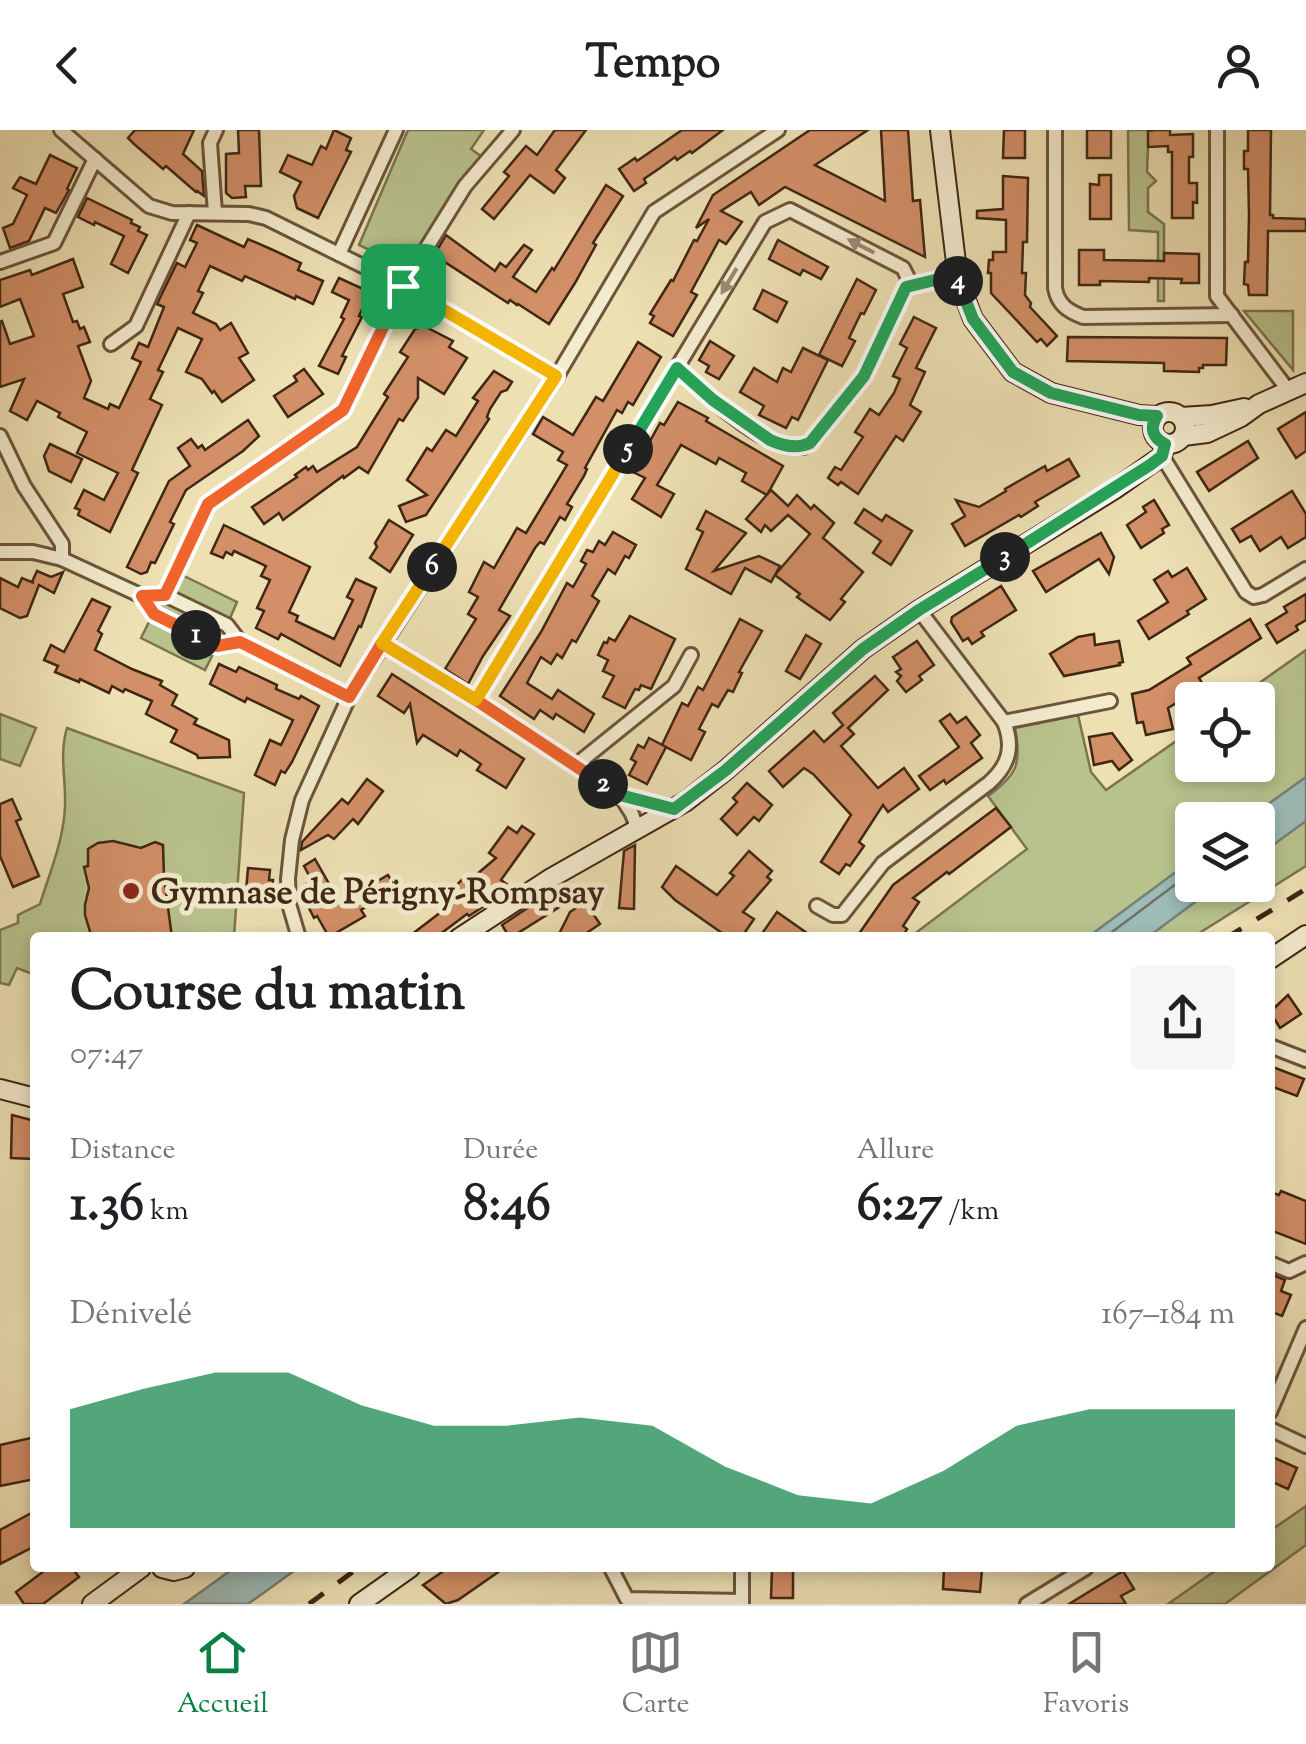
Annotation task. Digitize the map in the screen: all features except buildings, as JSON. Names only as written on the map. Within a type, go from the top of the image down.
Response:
[{"type":"street","points":[[62,130],[150,206],[172,213],[248,214],[266,218],[403,286],[556,376]]},
{"type":"street","points":[[215,213],[210,142],[216,130]]},
{"type":"street","points":[[339,254],[396,130]]},
{"type":"street","points":[[165,595],[208,504],[343,410],[403,286],[466,186],[513,130]]},
{"type":"street","points":[[940,130],[958,279],[973,319],[1013,372],[1051,393],[1139,415],[1157,416],[1169,411],[1182,426]]},
{"type":"street","points":[[1055,130],[1055,288],[1062,306],[1083,317],[1232,316]]},
{"type":"street","points":[[1217,130],[1218,296],[1288,390]]},
{"type":"street","points":[[297,932],[289,904],[292,840],[302,800],[349,697],[556,376],[654,212],[772,132]]},
{"type":"street","points":[[0,262],[54,243],[95,159]]},
{"type":"street","points":[[476,700],[765,222],[790,210],[903,268],[935,280]]},
{"type":"street","points":[[111,344],[136,326],[189,213]]},
{"type":"street","points":[[677,368],[755,430],[780,445],[803,446],[816,437],[864,376],[906,287],[908,278],[903,268]]},
{"type":"street","points":[[906,287],[958,279]]},
{"type":"street","points":[[1182,426],[1259,404],[1306,383]]},
{"type":"street","points":[[1157,416],[1152,424],[1153,433],[1246,592],[1254,597],[1263,595],[1306,569]]},
{"type":"street","points":[[468,932],[551,878],[674,809],[726,770],[863,649],[1115,489],[1177,442],[1182,426]]},
{"type":"street","points":[[0,436],[24,486],[62,544],[62,559]]},
{"type":"street","points":[[0,552],[34,552],[62,559],[142,596],[165,595],[227,625],[240,642],[349,697]]},
{"type":"street","points":[[142,596],[154,614],[217,646],[240,642]]},
{"type":"street","points":[[817,906],[842,916],[883,863],[1000,773],[1008,760],[1011,744],[1004,722],[919,610]]},
{"type":"street","points":[[382,643],[620,795],[674,809]]},
{"type":"street","points":[[576,765],[674,686],[691,655]]},
{"type":"street","points":[[1004,722],[1110,701]]},
{"type":"street","points":[[620,795],[638,830]]},
{"type":"street","points":[[1275,956],[1306,935]]},
{"type":"street","points":[[1275,1048],[1306,1060]]},
{"type":"street","points":[[0,1089],[30,1097]]},
{"type":"street","points":[[1275,1265],[1288,1271],[1306,1264]]},
{"type":"street","points":[[1275,1400],[1306,1328]]},
{"type":"street","points":[[1275,1432],[1306,1446]]},
{"type":"street","points":[[92,1604],[136,1572]]},
{"type":"street","points":[[360,1604],[404,1572]]},
{"type":"street","points":[[613,1572],[627,1599],[742,1603],[742,1572]]},
{"type":"street","points":[[1026,1604],[1079,1572]]},
{"type":"green space","points":[[408,130],[484,130],[471,149],[481,156],[407,268],[359,245]]},
{"type":"green space","points":[[1128,130],[1155,130],[1148,147],[1147,172],[1156,181],[1148,188],[1148,212],[1164,224],[1164,301],[1158,301],[1158,232],[1129,230]]},
{"type":"green space","points":[[1244,311],[1293,311],[1293,370]]},
{"type":"green space","points":[[176,572],[237,602],[227,625],[240,642],[217,646],[205,670],[141,638],[153,614],[142,596],[165,595]]},
{"type":"green space","points":[[1306,650],[1306,866],[1275,885],[1275,802],[1175,802],[1175,902],[1249,902],[1201,932],[917,932],[1027,849],[988,796],[1015,768],[1015,728],[1078,715],[1091,772],[1106,790],[1175,742],[1175,782],[1275,782],[1275,682],[1261,682]]},
{"type":"green space","points":[[0,714],[36,728],[20,766],[0,759]]},
{"type":"green space","points":[[67,728],[244,793],[234,932],[30,932],[30,973],[17,968],[9,985],[0,983],[0,930],[18,923],[18,915],[40,904],[59,843],[65,806]]},
{"type":"green space","points":[[1306,1506],[1306,1545],[1275,1568],[1275,1528]]},
{"type":"green space","points":[[1213,1572],[1269,1572],[1225,1604],[1168,1604]]},
{"type":"water","points":[[1306,777],[1306,821],[1275,844],[1275,802],[1271,802]]},
{"type":"water","points":[[1175,873],[1175,902],[1195,902],[1155,932],[1095,932]]},
{"type":"water","points":[[228,1572],[292,1572],[248,1604],[184,1604]]},
{"type":"railway","points":[[1236,932],[1306,889]]},
{"type":"railway","points":[[309,1604],[353,1572]]},
{"type":"place","name":"Gymnase de Périgny-Rompsay","points":[[131,891]]},
{"type":"route","points":[[403,286],[343,410],[208,504],[165,595],[142,596],[154,614],[217,646],[240,642],[349,697],[382,643],[620,795],[674,809],[726,770],[863,649],[1115,489],[1162,456],[1165,444],[1153,433],[1152,424],[1157,416],[1051,393],[1013,372],[973,319],[958,279],[906,287],[864,376],[816,437],[803,446],[780,445],[755,430],[677,368],[476,700],[382,643],[556,376],[403,286]]}]
